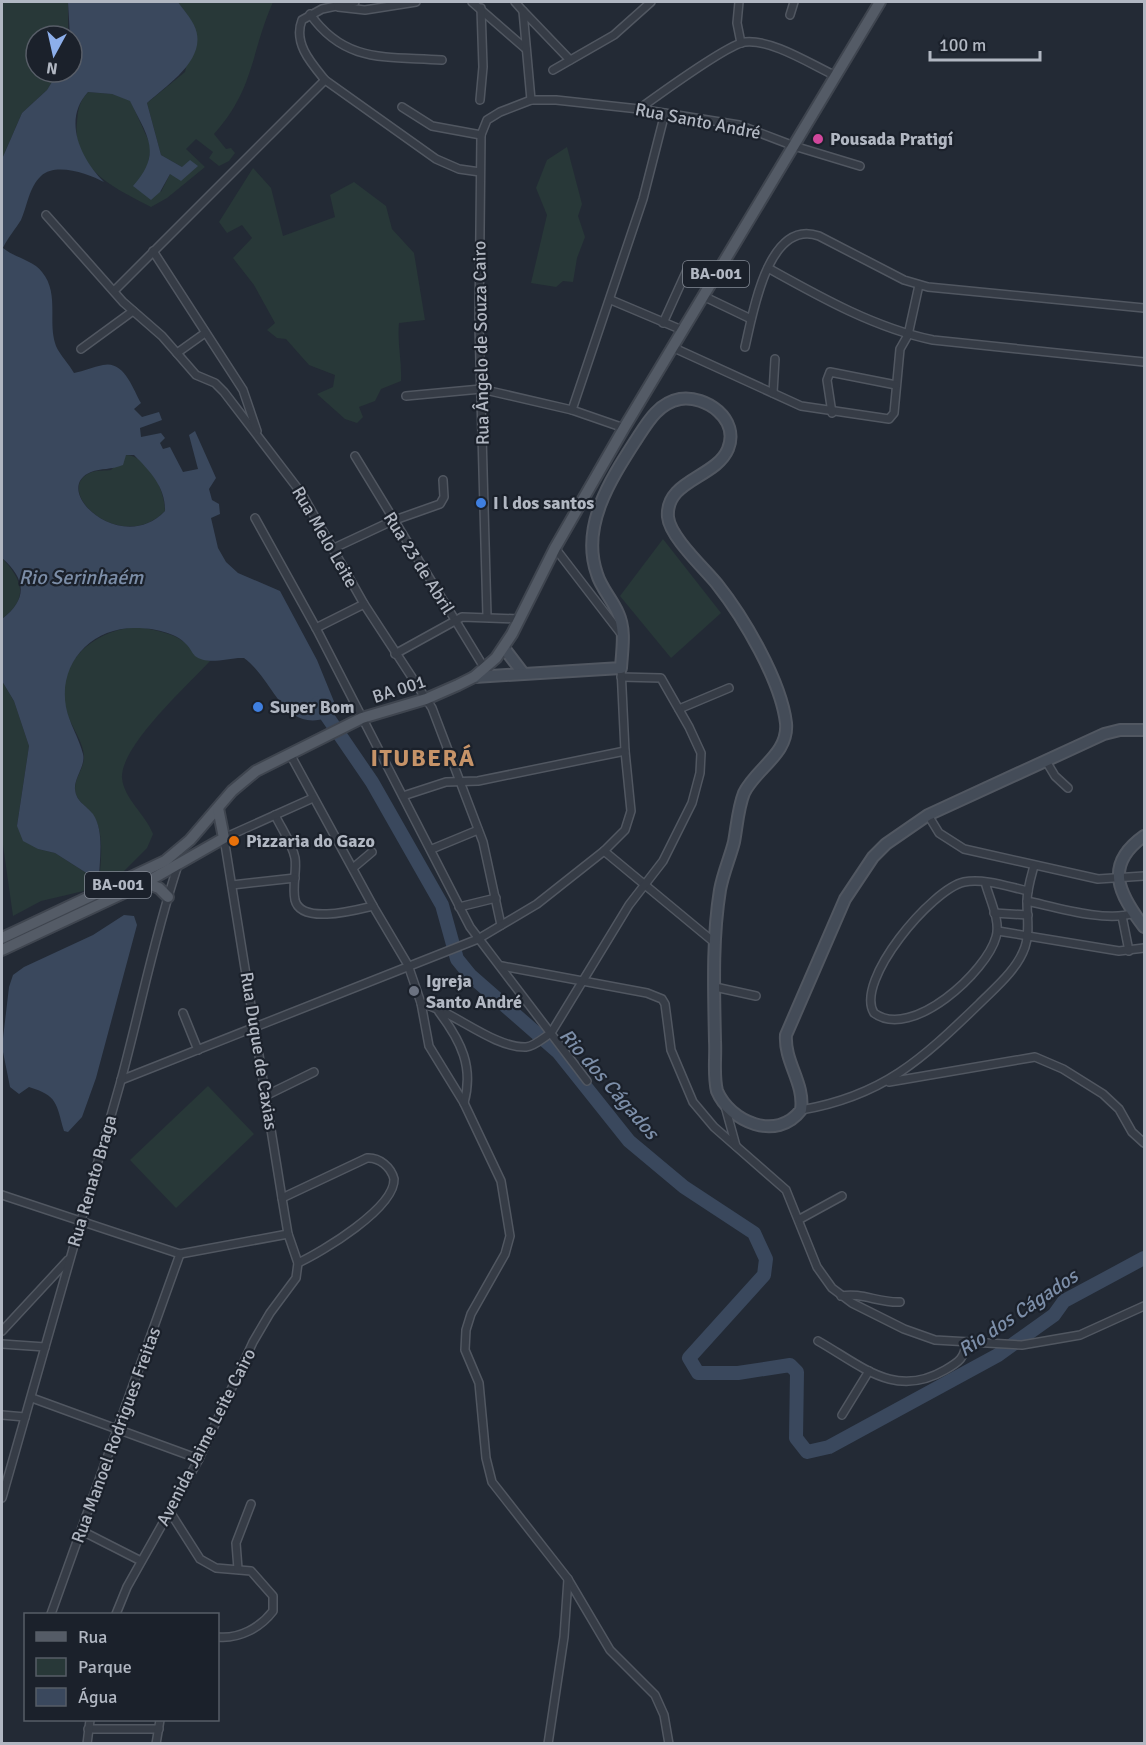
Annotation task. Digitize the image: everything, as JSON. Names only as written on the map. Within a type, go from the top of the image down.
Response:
[{"type":"main road","name":"BA-001","points":[[474,677],[485,669],[504,648],[555,548],[624,428],[880,2]]},
{"type":"main road","points":[[474,677],[523,673],[621,673],[623,638],[619,615],[600,582],[594,563],[593,539],[602,500],[615,472],[656,412],[672,401],[682,399],[707,403],[717,409],[727,424],[730,441],[728,449],[718,463],[678,491],[669,506],[669,522],[735,608],[748,629],[773,682],[783,711],[786,731],[779,751],[749,784],[740,804],[733,847],[720,889],[715,944],[715,1084],[725,1106],[742,1120],[765,1126],[792,1120],[801,1110],[800,1089],[787,1053],[786,1035],[844,899],[873,857],[903,831],[928,815],[1104,734],[1120,730],[1144,730]]},
{"type":"main road","points":[[504,648],[523,673]]},
{"type":"main road","name":"BA 001","points":[[290,753],[360,719],[426,699],[474,677]]},
{"type":"main road","name":"BA-001","points":[[2,938],[165,861],[190,840],[250,776],[290,753]]},
{"type":"main road","points":[[218,808],[224,838]]},
{"type":"main road","points":[[1144,836],[1123,856],[1119,878],[1120,889],[1144,927]]},
{"type":"main road","name":"BA-001","points":[[2,950],[145,883],[224,838]]},
{"type":"main road","points":[[145,883],[159,888],[168,897]]},
{"type":"street","points":[[355,2],[310,14],[301,23],[303,51],[325,80],[436,159],[459,169],[480,172]]},
{"type":"street","points":[[335,6],[365,10],[416,2]]},
{"type":"street","points":[[472,2],[482,8],[526,49]]},
{"type":"street","points":[[515,2],[570,60]]},
{"type":"street","points":[[553,70],[614,35],[651,2]]},
{"type":"street","points":[[739,2],[737,23],[741,43]]},
{"type":"street","points":[[790,15],[794,2]]},
{"type":"street","points":[[480,100],[483,67],[482,8]]},
{"type":"street","points":[[402,107],[432,126],[481,135],[484,123],[491,117],[531,100],[523,11]]},
{"type":"street","points":[[310,14],[329,38],[356,52],[442,60]]},
{"type":"street","points":[[639,109],[741,43],[774,47],[836,76]]},
{"type":"street","points":[[114,291],[325,80]]},
{"type":"street","name":"Rua Santo André","points":[[531,100],[556,100],[639,109],[754,129],[794,146],[860,166]]},
{"type":"street","points":[[572,410],[611,300],[643,199],[665,113]]},
{"type":"street","name":"Rua Ângelo de Souza Cairo","points":[[481,135],[481,389],[487,616]]},
{"type":"street","name":"Rua Melo Leite","points":[[46,215],[132,311],[177,353],[196,375],[219,386],[302,494],[364,604],[426,699],[443,734],[489,862],[501,925]]},
{"type":"street","points":[[745,347],[751,319],[768,268],[784,242],[803,232],[819,236],[918,285],[1144,308]]},
{"type":"street","points":[[153,251],[243,390],[257,433]]},
{"type":"street","points":[[768,268],[820,297],[908,335],[933,340],[1144,362]]},
{"type":"street","points":[[663,322],[687,270]]},
{"type":"street","points":[[672,347],[801,406],[832,412],[892,418],[900,348],[908,335],[918,285]]},
{"type":"street","points":[[703,296],[751,319]]},
{"type":"street","points":[[611,300],[682,330]]},
{"type":"street","points":[[81,349],[132,311]]},
{"type":"street","points":[[177,353],[205,333]]},
{"type":"street","points":[[773,393],[775,359]]},
{"type":"street","points":[[832,412],[827,380],[830,372],[896,385]]},
{"type":"street","points":[[406,396],[481,389],[572,410],[624,428]]},
{"type":"street","name":"Rua 23 de Abril","points":[[356,456],[392,521],[485,669]]},
{"type":"street","points":[[332,549],[392,521],[440,504],[444,497],[443,480]]},
{"type":"street","points":[[255,518],[316,628],[360,719],[432,849],[459,906],[478,939],[502,966],[549,1034],[587,1081]]},
{"type":"street","points":[[555,548],[623,638]]},
{"type":"street","points":[[316,628],[364,604]]},
{"type":"street","points":[[395,654],[453,619],[487,616],[519,620]]},
{"type":"street","points":[[121,1080],[478,939],[537,904],[604,851],[625,830],[630,818],[631,800],[625,751],[621,673],[659,677],[679,709],[701,753],[700,773],[688,816],[663,861],[629,905],[579,982],[549,1034],[534,1045],[514,1044],[490,1036],[435,1006],[421,1003]]},
{"type":"street","points":[[679,709],[729,688]]},
{"type":"street","points":[[403,796],[439,784],[478,781],[625,751]]},
{"type":"street","points":[[290,753],[373,906],[411,964],[429,1046],[464,1103],[501,1181],[510,1236],[506,1254],[471,1314],[466,1330],[465,1350],[479,1383],[486,1458],[492,1482],[568,1579],[610,1650],[655,1695],[664,1715],[669,1743]]},
{"type":"street","points":[[1046,761],[1055,776],[1068,788]]},
{"type":"street","points":[[224,838],[313,798]]},
{"type":"street","points":[[274,815],[294,853],[296,903],[306,911],[324,914],[373,906]]},
{"type":"street","points":[[928,815],[939,833],[964,849],[1098,879],[1144,876]]},
{"type":"street","points":[[432,849],[478,830]]},
{"type":"street","name":"Rua Duque de Caxias","points":[[224,838],[288,1234],[298,1263]]},
{"type":"street","points":[[604,851],[715,944]]},
{"type":"street","points":[[353,868],[372,852]]},
{"type":"street","name":"Rua Renato Braga","points":[[2,1498],[32,1398],[69,1258],[81,1224],[179,862]]},
{"type":"street","points":[[885,1083],[930,1051],[994,989],[1021,955],[1028,934],[1027,901],[1034,866]]},
{"type":"street","points":[[232,885],[295,878]]},
{"type":"street","points":[[985,882],[998,931],[994,943],[978,967],[944,1002],[900,1018],[882,1017],[872,1009],[871,992],[882,966],[937,896],[955,886],[974,881],[985,882],[1028,891]]},
{"type":"street","points":[[459,906],[496,898]]},
{"type":"street","points":[[1027,901],[1122,916],[1134,913]]},
{"type":"street","points":[[994,913],[1028,915]]},
{"type":"street","points":[[1122,916],[1129,951]]},
{"type":"street","points":[[998,931],[1129,951],[1144,948]]},
{"type":"street","points":[[502,966],[647,993],[662,999],[665,1004],[671,1050],[687,1090],[699,1112],[780,1183],[792,1200],[817,1267],[841,1296],[904,1329],[935,1340],[1022,1345],[1080,1335],[1144,1306]]},
{"type":"street","points":[[715,987],[756,996]]},
{"type":"street","points":[[435,1006],[450,1026],[468,1061],[464,1103]]},
{"type":"street","points":[[183,1013],[198,1050]]},
{"type":"street","points":[[801,1110],[837,1101],[885,1083],[1035,1057],[1063,1069],[1103,1094],[1119,1109],[1132,1132],[1144,1143]]},
{"type":"street","points":[[267,1095],[314,1072]]},
{"type":"street","points":[[725,1106],[736,1146]]},
{"type":"street","points":[[282,1198],[366,1158],[377,1159],[390,1170],[394,1179],[390,1195],[376,1209],[328,1247],[298,1263]]},
{"type":"street","points":[[2,1195],[41,1207],[81,1224],[180,1254],[288,1234]]},
{"type":"street","points":[[800,1219],[842,1196]]},
{"type":"street","name":"Rua Manoel Rodrigues Freitas","points":[[51,1613],[180,1254]]},
{"type":"street","points":[[2,1331],[69,1258]]},
{"type":"street","name":"Avenida Jaime Leite Cairo","points":[[116,1613],[141,1561],[199,1460],[261,1328],[291,1288],[296,1278],[298,1263]]},
{"type":"street","points":[[841,1296],[851,1294],[882,1302],[900,1302]]},
{"type":"street","points":[[818,1341],[869,1371],[903,1382],[924,1381],[963,1358],[966,1342]]},
{"type":"street","points":[[2,1344],[45,1347]]},
{"type":"street","points":[[842,1414],[869,1371]]},
{"type":"street","points":[[32,1398],[199,1460]]},
{"type":"street","points":[[2,1415],[25,1417]]},
{"type":"street","points":[[238,1569],[236,1544],[251,1504]]},
{"type":"street","points":[[170,1512],[200,1559],[216,1568],[251,1571],[264,1583],[273,1596],[273,1611],[259,1625],[242,1634],[219,1637]]},
{"type":"street","points":[[82,1531],[141,1561]]},
{"type":"street","points":[[548,1743],[564,1638],[568,1579]]},
{"type":"street","points":[[87,1743],[90,1721]]},
{"type":"street","points":[[156,1743],[160,1721]]},
{"type":"street","points":[[88,1729],[159,1729]]},
{"type":"green space","points":[[2,2],[68,2],[68,24],[24,24],[24,84],[51,84],[22,113],[2,159]]},
{"type":"green space","points":[[178,2],[273,2],[245,86],[214,134],[226,149],[231,148],[235,153],[229,161],[219,166],[209,158],[213,152],[196,139],[186,149],[205,167],[167,198],[151,207],[111,185],[89,165],[81,153],[77,138],[78,113],[81,102],[88,92],[112,94],[130,100],[151,146],[147,171],[161,192],[170,174],[182,167],[161,155],[147,103],[185,72],[195,27]]},
{"type":"green space","points":[[567,147],[582,204],[578,216],[585,237],[577,258],[573,282],[563,281],[556,287],[531,283],[547,215],[536,188],[547,160]]},
{"type":"green space","points":[[253,168],[271,188],[283,236],[335,217],[330,195],[354,182],[386,206],[392,229],[414,253],[425,320],[399,323],[401,381],[381,389],[375,401],[359,407],[363,417],[357,423],[345,419],[317,394],[333,387],[335,375],[309,365],[286,339],[277,338],[267,330],[275,323],[254,285],[233,258],[252,238],[242,225],[227,233],[219,222]]},
{"type":"green space","points":[[126,455],[142,461],[154,476],[162,494],[165,511],[147,523],[129,527],[111,523],[96,515],[84,504],[79,491],[81,480],[92,472],[111,470]]},
{"type":"green space","points":[[663,539],[721,613],[671,658],[620,596]]},
{"type":"green space","points":[[2,558],[15,574],[20,589],[16,604],[2,619]]},
{"type":"green space","points":[[138,627],[156,630],[179,639],[197,655],[210,661],[157,716],[132,749],[124,765],[122,778],[127,793],[153,834],[147,848],[124,871],[99,881],[101,846],[99,829],[92,814],[75,792],[75,784],[84,757],[82,745],[66,710],[64,693],[66,677],[81,652],[106,634]]},
{"type":"green space","points":[[2,681],[14,701],[29,746],[17,826],[38,849],[55,853],[99,881],[88,890],[41,901],[13,916],[2,838]]},
{"type":"green space","points":[[208,1086],[254,1134],[176,1208],[130,1160]]},
{"type":"water","name":"Rio Serinhaém","points":[[68,2],[178,2],[194,25],[197,37],[196,49],[191,59],[175,79],[147,103],[161,155],[182,167],[190,160],[198,166],[181,181],[170,174],[160,192],[151,200],[133,186],[148,163],[150,153],[146,134],[130,101],[112,94],[88,92],[80,103],[76,115],[78,139],[88,162],[104,182],[72,171],[47,172],[41,176],[31,191],[21,220],[3,248],[42,272],[51,289],[56,346],[74,373],[110,365],[122,371],[141,403],[134,409],[142,417],[159,412],[162,420],[140,428],[141,437],[161,433],[165,438],[160,443],[163,449],[170,447],[183,472],[198,469],[189,435],[195,431],[216,478],[209,489],[212,500],[219,504],[220,514],[211,518],[218,548],[226,562],[238,573],[280,591],[317,660],[335,704],[327,718],[312,720],[299,718],[280,702],[255,668],[244,658],[212,661],[200,659],[177,637],[156,630],[120,629],[92,641],[73,662],[67,676],[65,691],[67,713],[83,758],[75,789],[79,800],[93,814],[99,829],[99,881],[55,853],[38,849],[23,841],[17,826],[29,746],[14,701],[2,681],[2,619],[16,604],[21,589],[16,574],[2,558],[2,159],[22,113],[51,84],[84,84],[84,24],[69,24]],"holes":[[[126,455],[134,455],[160,487],[165,511],[147,523],[129,527],[111,523],[96,515],[84,504],[79,492],[80,480],[91,472],[123,465]]]},
{"type":"water","points":[[124,915],[134,916],[137,925],[96,1078],[82,1117],[68,1132],[64,1131],[57,1107],[51,1097],[29,1087],[19,1094],[10,1087],[2,1047],[9,987],[13,975],[24,967],[93,935]]},
{"type":"waterway","name":"Rio dos Cágados","points":[[318,703],[372,782],[442,905],[457,959],[470,975],[558,1052],[629,1141],[684,1187],[754,1233],[766,1259],[764,1275],[689,1358],[698,1373],[738,1373],[790,1365],[797,1372],[796,1438],[807,1452],[829,1447],[998,1355],[1054,1315],[1064,1301],[1144,1258]]},
{"type":"place","name":"Pousada Pratigí","points":[[818,139]]},
{"type":"place","name":"I l dos santos","points":[[481,503]]},
{"type":"place","name":"Super Bom","points":[[258,707]]},
{"type":"place","name":"Pizzaria do Gazo","points":[[234,841]]},
{"type":"place","name":"Igreja Santo André","points":[[414,991]]},
{"type":"district","name":"ITUBERÁ","points":[[423,758]]}]
